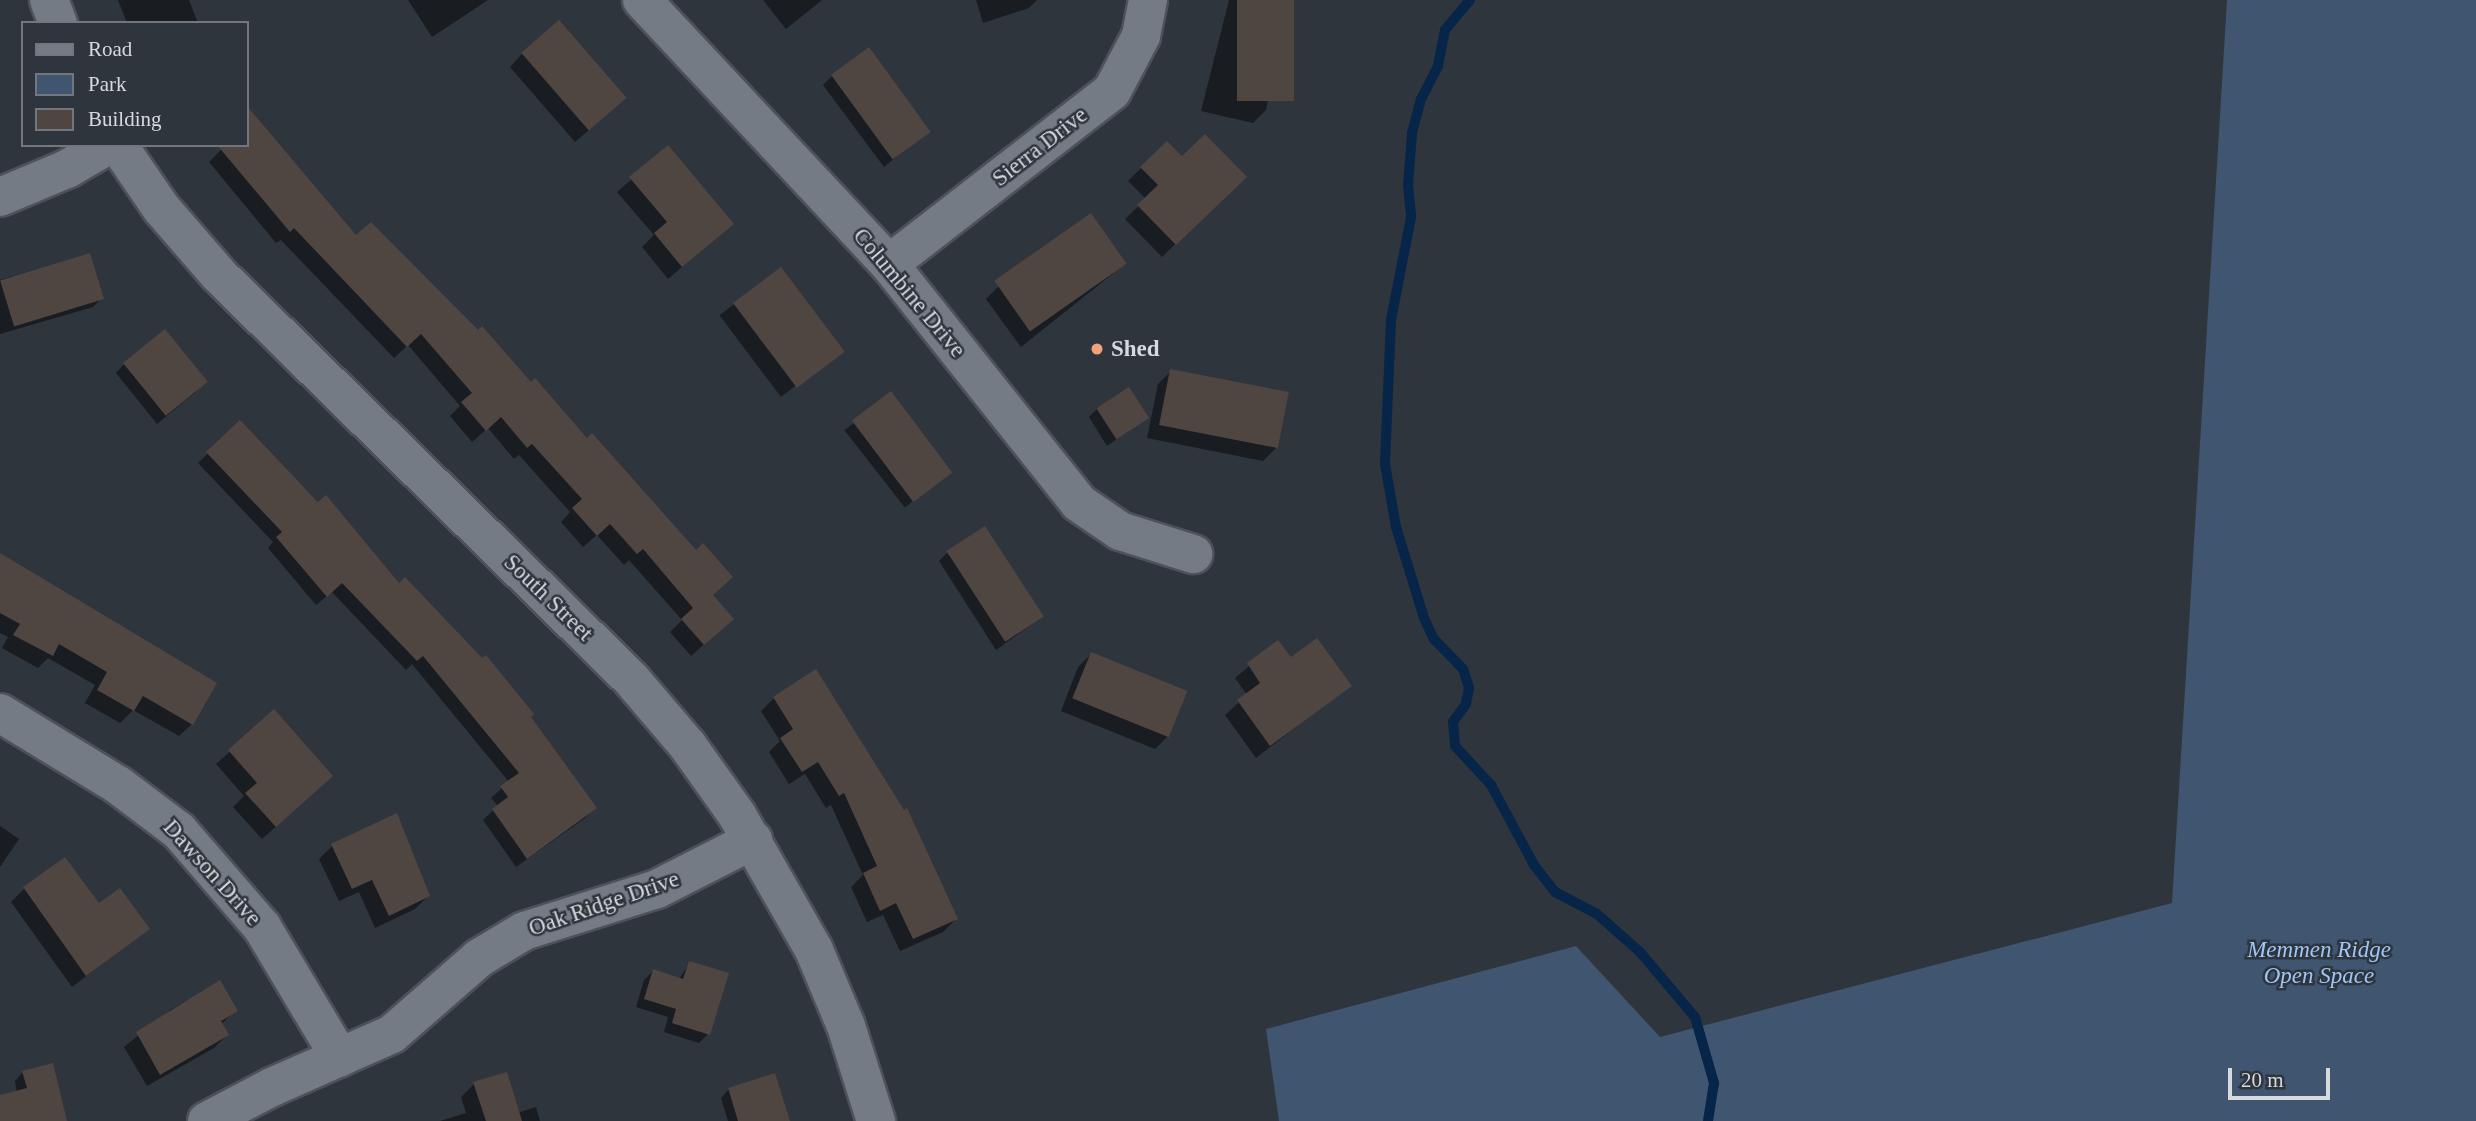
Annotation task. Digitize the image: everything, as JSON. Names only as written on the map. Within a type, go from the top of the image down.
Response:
[{"type":"street","points":[[49,0],[57,21]]},
{"type":"street","name":"Columbine Drive","points":[[642,0],[889,264],[1079,503],[1120,531],[1193,554]]},
{"type":"street","name":"Sierra Drive","points":[[889,264],[1112,91],[1141,36],[1148,0]]},
{"type":"street","points":[[0,198],[67,169],[105,147]]},
{"type":"street","name":"South Street","points":[[119,147],[161,208],[219,275],[631,679],[714,780],[753,840],[814,950],[846,1026],[876,1121]]},
{"type":"street","name":"Dawson Drive","points":[[0,713],[118,785],[179,831],[262,927],[340,1059]]},
{"type":"street","name":"Oak Ridge Drive","points":[[207,1121],[271,1087],[340,1059],[409,1023],[480,958],[524,931],[668,884],[753,840]]},
{"type":"green space","name":"Memmen Ridge Open Space","points":[[2227,0],[2476,0],[2476,1121],[1279,1121],[1266,1029],[1576,946],[1660,1037],[2172,903]]},
{"type":"building","points":[[1237,0],[1294,0],[1294,101],[1237,101]]},
{"type":"building","points":[[559,20],[627,98],[589,131],[521,53]]},
{"type":"building","points":[[869,47],[931,132],[893,160],[831,75]]},
{"type":"building","points":[[248,107],[356,235],[371,222],[478,330],[482,326],[531,382],[535,378],[587,438],[592,433],[696,550],[703,543],[733,577],[713,595],[734,619],[704,645],[681,619],[693,608],[643,549],[637,554],[610,524],[597,536],[572,508],[582,499],[532,444],[527,448],[501,417],[486,431],[461,402],[472,393],[421,334],[407,347],[294,228],[290,232],[219,147],[248,147]]},
{"type":"building","points":[[1205,134],[1247,177],[1176,245],[1137,205],[1158,185],[1140,167],[1167,141],[1182,156]]},
{"type":"building","points":[[668,145],[734,224],[682,267],[654,233],[667,222],[629,177]]},
{"type":"building","points":[[1091,213],[1127,264],[1030,331],[994,281]]},
{"type":"building","points":[[90,253],[104,299],[14,326],[0,280]]},
{"type":"building","points":[[781,267],[845,352],[797,388],[733,303]]},
{"type":"building","points":[[165,329],[208,382],[166,416],[123,363]]},
{"type":"building","points":[[1170,369],[1289,392],[1278,448],[1159,425]]},
{"type":"building","points":[[1129,387],[1149,418],[1116,439],[1096,408]]},
{"type":"building","points":[[891,391],[952,472],[913,502],[852,420]]},
{"type":"building","points":[[240,420],[318,502],[326,495],[399,583],[405,577],[482,658],[486,655],[534,714],[531,717],[597,808],[527,859],[492,809],[508,797],[500,786],[519,773],[423,656],[417,661],[342,583],[327,597],[276,537],[282,532],[206,452]]},
{"type":"building","points":[[985,526],[1044,617],[1005,642],[946,551]]},
{"type":"building","points":[[0,553],[217,683],[193,725],[143,696],[134,711],[97,690],[107,672],[59,644],[53,656],[13,635],[20,624],[0,613]]},
{"type":"building","points":[[1317,638],[1352,686],[1270,746],[1237,700],[1260,683],[1247,663],[1278,640],[1291,657]]},
{"type":"building","points":[[1091,652],[1187,691],[1169,737],[1072,698]]},
{"type":"building","points":[[816,669],[904,810],[907,808],[958,919],[913,939],[896,903],[880,911],[863,873],[877,866],[844,793],[839,796],[818,762],[802,772],[780,738],[793,729],[773,697]]},
{"type":"building","points":[[274,709],[333,776],[276,827],[245,793],[257,783],[228,750]]},
{"type":"building","points":[[397,813],[430,896],[389,916],[372,880],[352,889],[331,844]]},
{"type":"building","points":[[65,857],[99,903],[120,888],[150,929],[86,976],[23,887]]},
{"type":"building","points":[[689,961],[729,973],[710,1035],[672,1023],[676,1009],[644,999],[653,969],[683,979]]},
{"type":"building","points":[[220,980],[238,1011],[221,1021],[229,1035],[160,1075],[136,1032]]},
{"type":"building","points":[[53,1063],[67,1121],[0,1121],[0,1095],[27,1088],[22,1071]]},
{"type":"building","points":[[507,1072],[522,1121],[486,1121],[473,1082]]},
{"type":"building","points":[[775,1073],[790,1121],[738,1121],[728,1088]]},
{"type":"waterway","points":[[1470,0],[1445,30],[1438,66],[1421,99],[1412,133],[1408,186],[1411,217],[1391,320],[1385,464],[1396,527],[1424,618],[1434,639],[1463,669],[1469,688],[1466,704],[1453,722],[1455,746],[1491,785],[1534,865],[1555,892],[1597,914],[1640,952],[1695,1017],[1714,1083],[1708,1121]]},
{"type":"place","name":"Shed","points":[[1097,349]]}]
